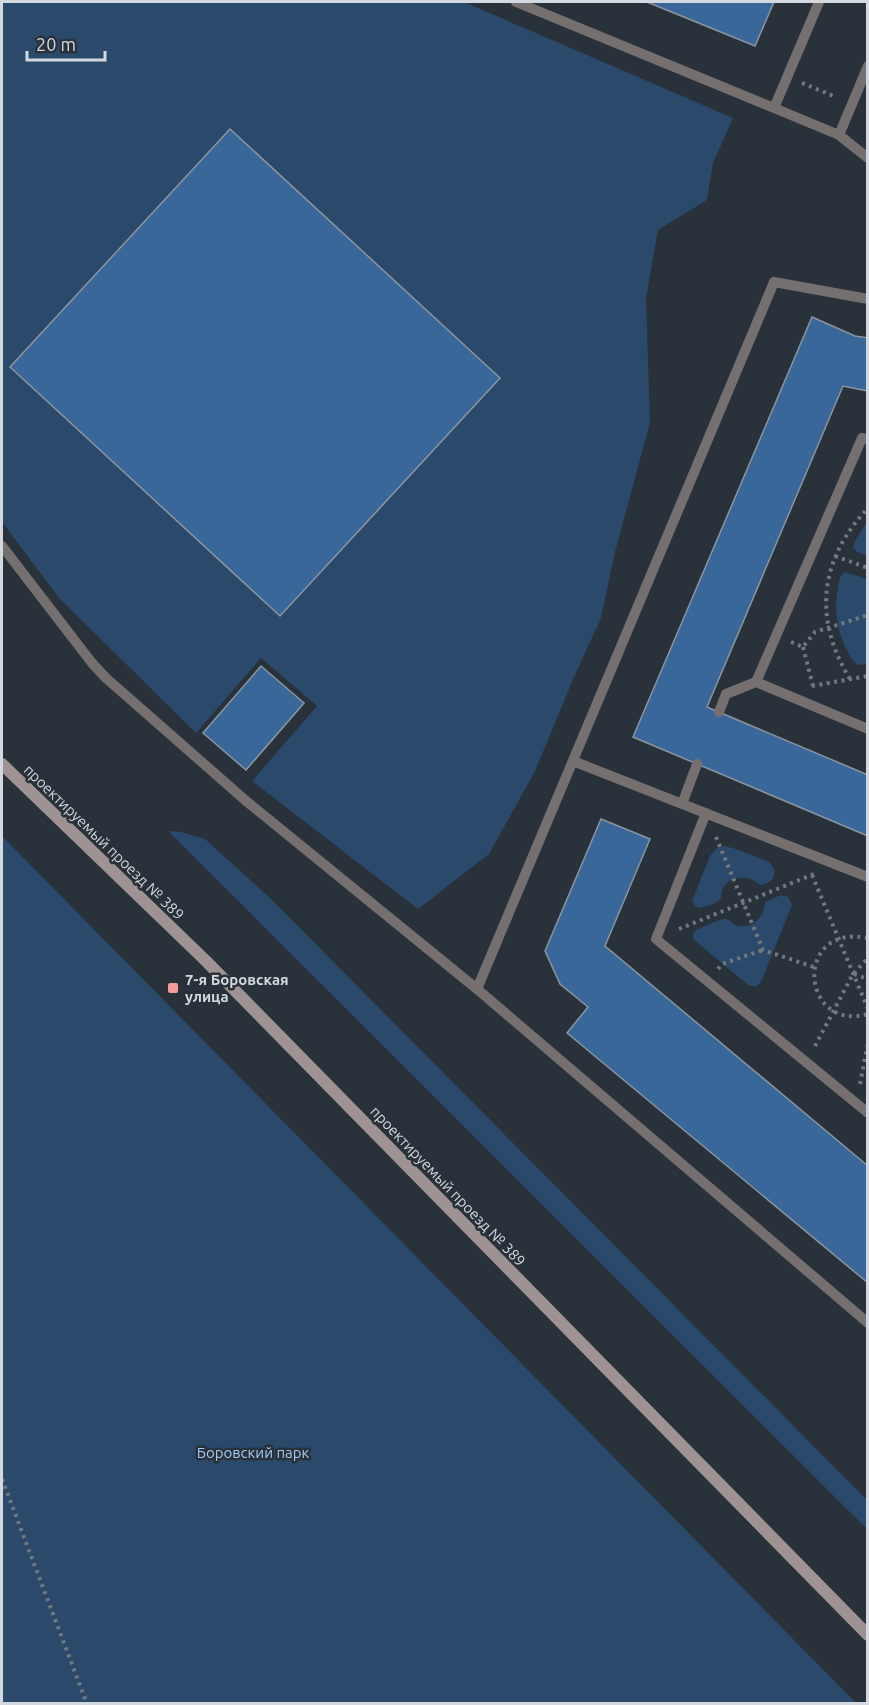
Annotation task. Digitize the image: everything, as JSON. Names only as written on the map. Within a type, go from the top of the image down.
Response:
[{"type":"main road","name":"проектируемый проезд № 389","points":[[2,764],[215,970],[867,1635]]},
{"type":"lane","points":[[516,2],[839,135],[867,158]]},
{"type":"lane","points":[[774,108],[819,2]]},
{"type":"lane","points":[[839,135],[867,66]]},
{"type":"lane","points":[[477,989],[774,282],[867,299]]},
{"type":"lane","points":[[719,712],[726,694],[756,682],[862,438],[867,439]]},
{"type":"lane","points":[[2,546],[106,678],[246,800],[477,989],[867,1323]]},
{"type":"lane","points":[[756,682],[867,729]]},
{"type":"lane","points":[[573,761],[867,877]]},
{"type":"lane","points":[[682,804],[697,764]]},
{"type":"lane","points":[[706,813],[656,939],[867,1113]]},
{"type":"path","points":[[787,77],[852,104]]},
{"type":"path","points":[[850,679],[837,655],[828,628],[826,590],[835,556],[844,537],[867,508]]},
{"type":"path","points":[[814,548],[867,568]]},
{"type":"path","points":[[803,647],[815,632],[867,615]]},
{"type":"path","points":[[776,636],[803,647]]},
{"type":"path","points":[[803,647],[813,686]]},
{"type":"path","points":[[779,692],[867,676]]},
{"type":"path","points":[[706,813],[764,950]]},
{"type":"path","points":[[656,939],[837,865]]},
{"type":"path","points":[[812,875],[867,1009]]},
{"type":"path","points":[[867,938],[850,936],[834,941],[821,952],[814,967],[814,984],[817,992],[834,1011],[849,1016],[867,1014]]},
{"type":"path","points":[[708,982],[722,964],[764,950],[814,967]]},
{"type":"path","points":[[807,1063],[853,974],[867,958]]},
{"type":"path","points":[[853,974],[867,978]]},
{"type":"path","points":[[856,1104],[867,1043]]},
{"type":"path","points":[[2,1479],[87,1704]]},
{"type":"green space","points":[[2,2],[464,2],[733,118],[713,163],[707,200],[658,230],[646,298],[650,423],[615,552],[601,618],[535,771],[489,854],[418,909],[252,781],[317,706],[261,658],[196,733],[59,598],[2,522]]},
{"type":"green space","points":[[867,522],[867,556],[857,552],[853,547]]},
{"type":"green space","points":[[844,572],[867,579],[867,664],[858,665],[854,662],[839,631],[836,614],[837,598],[841,576]]},
{"type":"green space","points":[[168,831],[205,839],[271,899],[867,1500],[867,1529]]},
{"type":"green space","name":"Боровский парк","points":[[2,836],[856,1703],[2,1703]]},
{"type":"green space","points":[[723,846],[767,861],[774,868],[774,876],[769,882],[760,885],[751,879],[735,878],[726,883],[719,900],[699,908],[692,901],[710,856],[717,848]]},
{"type":"green space","points":[[781,895],[788,897],[792,905],[761,982],[756,987],[748,985],[693,939],[695,930],[723,919],[735,925],[752,924],[760,917],[765,902]]},
{"type":"building","points":[[647,2],[774,2],[755,46]]},
{"type":"building","points":[[230,129],[500,378],[280,616],[10,367]]},
{"type":"building","points":[[812,317],[855,336],[868,338],[868,391],[843,386],[707,707],[868,775],[868,836],[633,737]]},
{"type":"building","points":[[261,666],[304,703],[246,770],[203,733]]},
{"type":"building","points":[[601,819],[650,839],[605,946],[868,1166],[868,1283],[567,1033],[588,1007],[560,984],[545,951]]},
{"type":"place","name":"7-я Боровская улица","points":[[173,988]]}]
